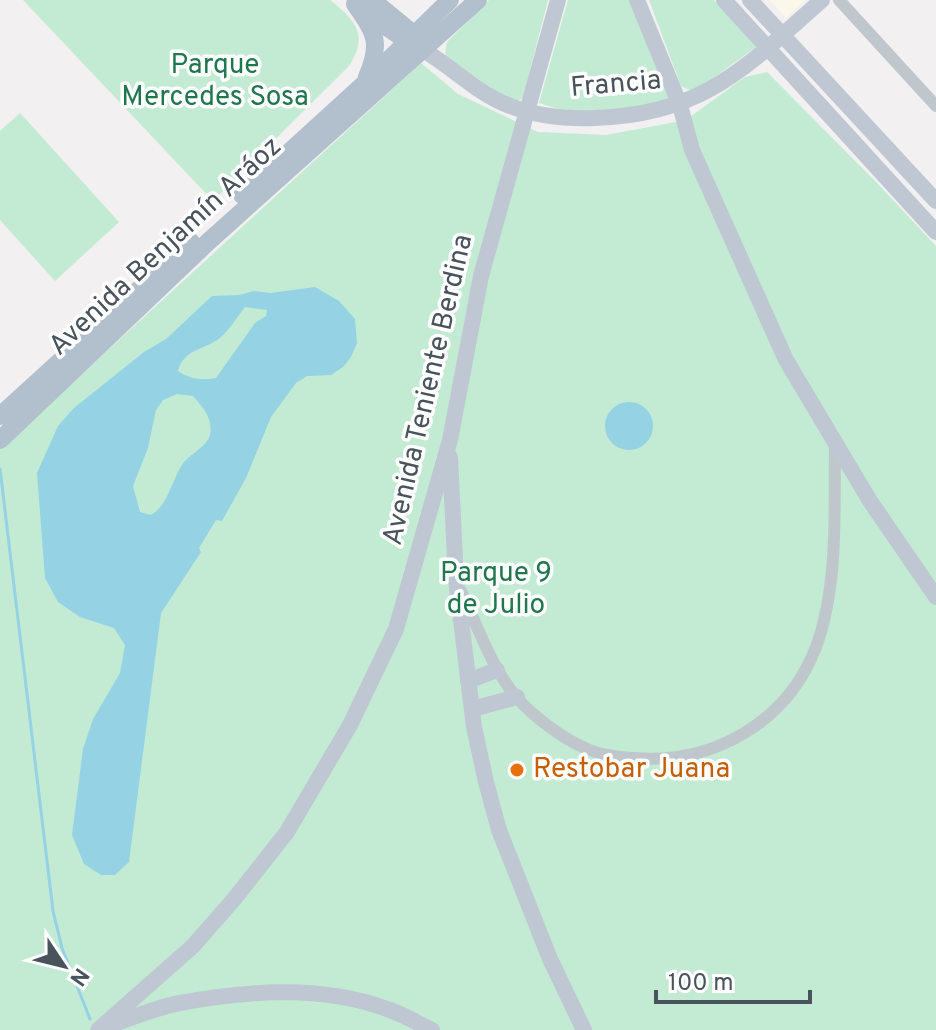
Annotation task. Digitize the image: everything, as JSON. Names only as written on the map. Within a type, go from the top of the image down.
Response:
[{"type":"main road","points":[[359,1],[391,15],[418,15],[450,0]]},
{"type":"main road","name":"Avenida Benjamín Aráoz","points":[[0,440],[415,42],[450,0]]},
{"type":"main road","name":"Avenida Benjamín Aráoz","points":[[0,416],[363,85],[415,42],[478,0]]},
{"type":"main road","points":[[359,1],[415,42]]},
{"type":"main road","points":[[359,1],[376,43],[373,62],[363,85]]},
{"type":"main road","points":[[391,15],[415,42]]},
{"type":"street","name":"Avenida Teniente Berdina","points":[[99,1029],[193,946],[287,832],[350,725],[396,629],[450,440],[481,276],[558,0]]},
{"type":"street","points":[[637,0],[680,105],[692,150],[786,360],[870,501],[936,597]]},
{"type":"street","points":[[724,0],[936,232]]},
{"type":"street","points":[[750,0],[936,201]]},
{"type":"street","name":"Francia","points":[[415,42],[470,85],[507,105],[569,117],[613,117],[680,105],[726,80],[822,0]]},
{"type":"street","points":[[839,0],[936,106]]},
{"type":"street","points":[[450,440],[456,579],[472,709],[486,782],[499,830],[550,959],[584,1030]]},
{"type":"street","points":[[456,579],[497,670],[517,697],[556,730],[586,749],[618,757],[654,760],[692,756],[729,743],[762,723],[789,696],[818,639],[830,586],[835,442]]},
{"type":"street","points":[[468,681],[497,670]]},
{"type":"street","points":[[472,709],[517,697]]},
{"type":"street","points":[[99,1029],[178,1003],[262,992],[325,994],[350,999],[388,1009],[432,1030]]},
{"type":"shaded area","points":[[769,0],[806,0],[786,18]]},
{"type":"green space","name":"Parque Mercedes Sosa","points":[[23,0],[330,0],[353,23],[359,38],[358,47],[348,67],[213,201]]},
{"type":"green space","points":[[489,0],[548,0],[523,98],[516,102],[492,90],[449,60],[445,53],[447,42]]},
{"type":"green space","points":[[568,0],[629,0],[671,101],[637,108],[568,112],[539,103]]},
{"type":"green space","points":[[649,0],[714,0],[756,47],[694,92],[681,86]]},
{"type":"green space","name":"Parque 9 de Julio","points":[[421,63],[458,94],[538,132],[606,135],[686,120],[745,77],[767,72],[936,246],[936,1030],[0,1030],[0,449]]},
{"type":"green space","points":[[20,113],[119,222],[55,281],[0,220],[0,131]]},
{"type":"water","points":[[315,287],[339,301],[355,319],[357,343],[343,367],[331,375],[307,376],[296,383],[271,417],[246,478],[222,521],[216,520],[199,548],[201,552],[161,613],[129,862],[115,875],[101,875],[84,864],[72,835],[83,749],[93,719],[120,673],[125,645],[114,628],[80,617],[58,602],[45,578],[37,473],[58,426],[74,408],[144,352],[166,339],[212,296],[254,291],[271,293]],"holes":[[[245,307],[267,310],[266,316],[255,323],[216,378],[196,379],[178,371],[190,354],[221,337]],[[177,394],[193,396],[209,418],[210,435],[203,446],[184,462],[162,505],[151,515],[140,512],[133,486],[148,448],[156,410],[163,400]]]},
{"type":"water","points":[[629,402],[646,409],[653,426],[646,443],[629,450],[612,443],[605,426],[612,409]]},
{"type":"waterway","points":[[0,469],[53,911],[62,948],[90,1019]]},
{"type":"place","name":"Restobar Juana","points":[[517,770]]}]
